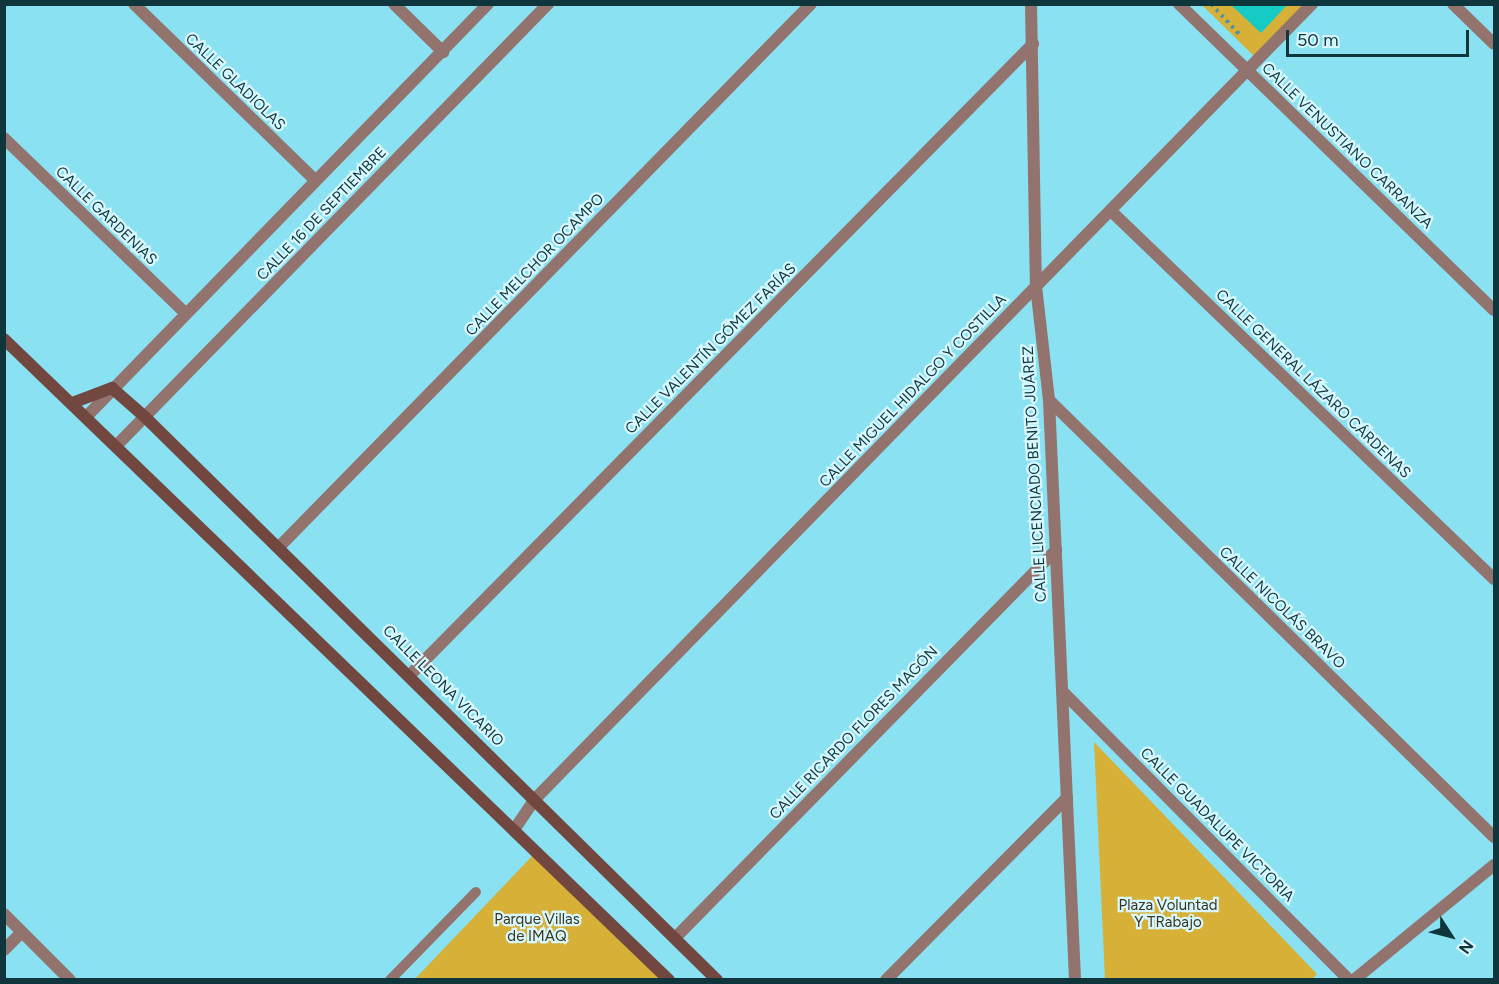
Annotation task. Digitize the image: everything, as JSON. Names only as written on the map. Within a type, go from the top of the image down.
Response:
[{"type":"main road","points":[[4,339],[118,444],[516,828],[669,980]]},
{"type":"main road","name":"CALLE LEONA VICARIO","points":[[112,388],[145,417],[410,675],[717,980]]},
{"type":"main road","points":[[72,403],[112,388]]},
{"type":"street","name":"CALLE GLADIOLAS","points":[[134,4],[315,180]]},
{"type":"street","points":[[394,4],[442,52]]},
{"type":"street","name":"CALLE 16 DE SEPTIEMBRE","points":[[87,416],[488,4]]},
{"type":"street","name":"CALLE 16 DE SEPTIEMBRE","points":[[118,444],[548,4]]},
{"type":"street","name":"CALLE MELCHOR OCAMPO","points":[[279,547],[811,4]]},
{"type":"street","name":"CALLE LICENCIADO BENITO JUÁREZ","points":[[1031,4],[1036,286],[1049,400],[1075,980]]},
{"type":"street","name":"CALLE VENUSTIANO CARRANZA","points":[[1179,4],[1494,310]]},
{"type":"street","name":"CALLE MIGUEL HIDALGO Y COSTILLA","points":[[516,828],[535,799],[1312,4]]},
{"type":"street","points":[[1453,4],[1494,44]]},
{"type":"street","name":"CALLE VALENTÍN GÓMEZ FARÍAS","points":[[410,675],[1033,44]]},
{"type":"street","name":"CALLE GARDENIAS","points":[[4,138],[186,314]]},
{"type":"street","name":"CALLE GENERAL LÁZARO CÁRDENAS","points":[[1111,211],[1494,579]]},
{"type":"street","name":"CALLE NICOLÁS BRAVO","points":[[1049,400],[1494,837]]},
{"type":"street","name":"CALLE RICARDO FLORES MAGÓN","points":[[675,938],[1056,550]]},
{"type":"street","name":"CALLE GUADALUPE VICTORIA","points":[[1063,692],[1349,980]]},
{"type":"street","points":[[886,980],[1067,798]]},
{"type":"street","points":[[1354,980],[1494,865]]},
{"type":"street","points":[[4,915],[70,980]]},
{"type":"street","points":[[4,950],[22,932]]},
{"type":"lane","points":[[390,980],[476,892]]},
{"type":"path","points":[[1212,4],[1247,42]]},
{"type":"green space","points":[[1202,5],[1309,5],[1257,59]]},
{"type":"green space","name":"Plaza Voluntad Y TRabajo","points":[[1094,742],[1317,974],[1311,980],[1105,979]]},
{"type":"green space","name":"Parque Villas de IMAQ","points":[[535,853],[667,980],[414,980]]},
{"type":"building","points":[[1230,4],[1288,4],[1261,33]]}]
